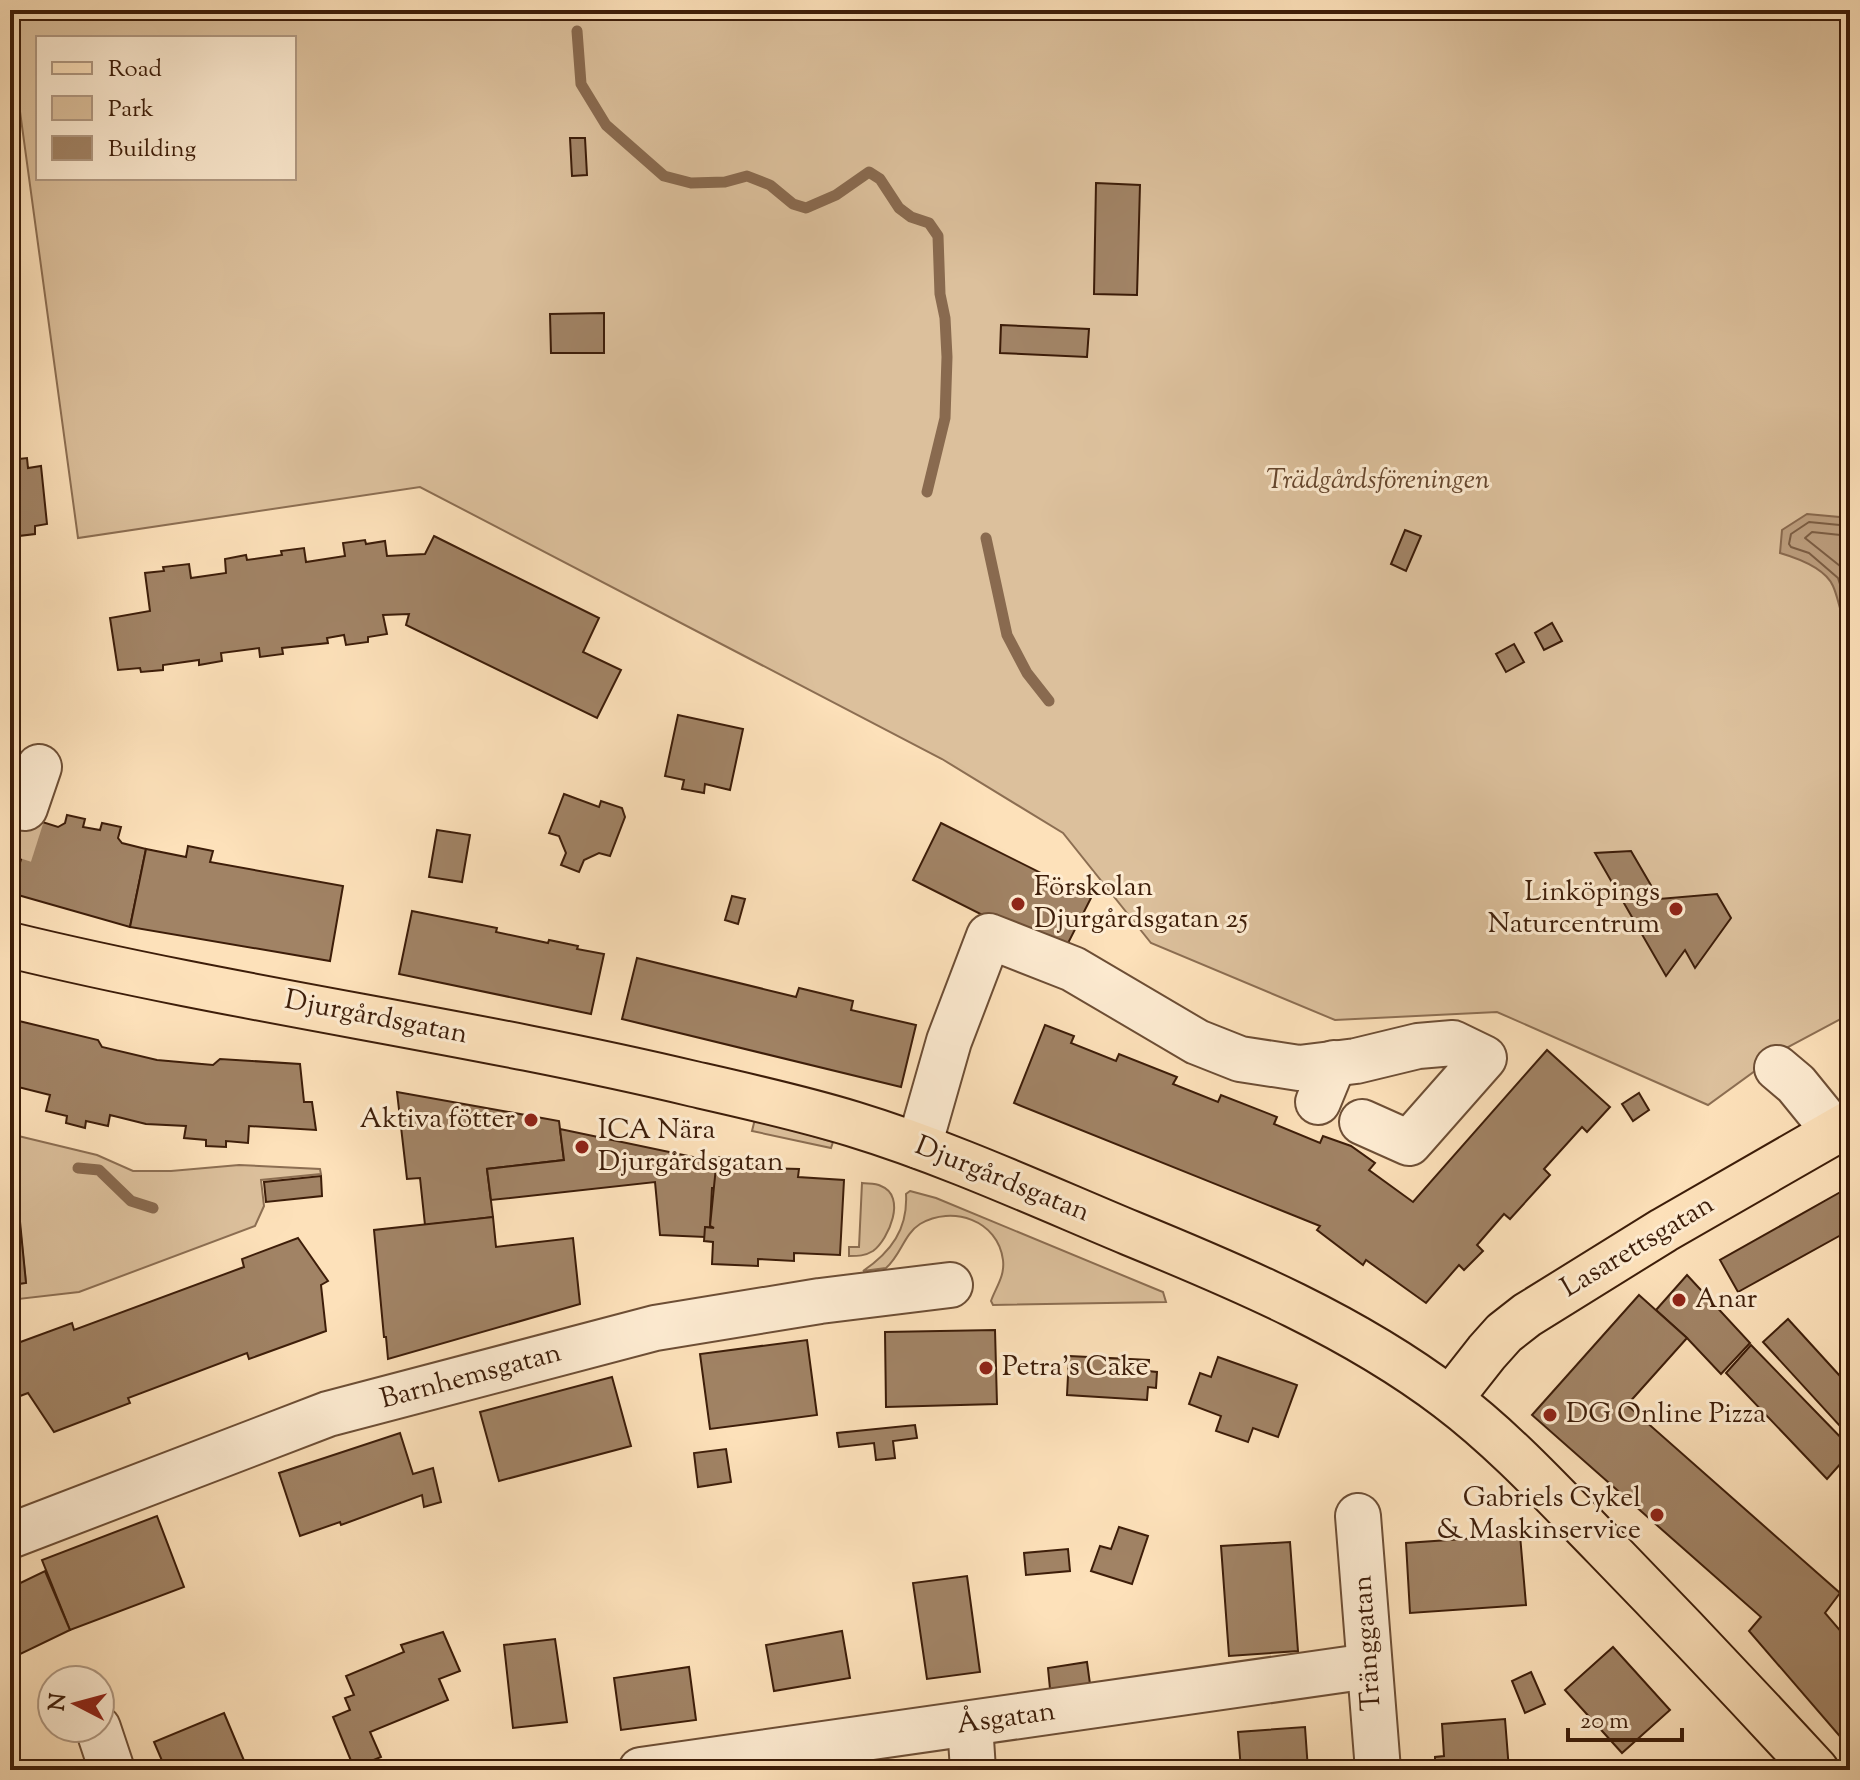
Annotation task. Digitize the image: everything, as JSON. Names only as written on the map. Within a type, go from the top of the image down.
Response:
[{"type":"main road","name":"Djurgårdsgatan","points":[[10,945],[104,968],[591,1059],[850,1123],[919,1146],[1177,1252],[1290,1304],[1395,1360],[1450,1399],[1519,1459],[1728,1674],[1816,1770]]},
{"type":"main road","name":"Lasarettsgatan","points":[[1450,1399],[1504,1333],[1527,1315],[1664,1230],[1842,1127]]},
{"type":"street","points":[[25,808],[39,767]]},
{"type":"street","points":[[919,1146],[949,1041],[989,936],[1073,969],[1197,1042],[1240,1059],[1299,1068],[1326,1083],[1356,1061],[1418,1046],[1453,1043],[1484,1058],[1409,1143],[1362,1122]]},
{"type":"street","points":[[1777,1068],[1842,1127]]},
{"type":"street","name":"Barnhemsgatan","points":[[10,1536],[328,1414],[655,1328],[820,1301],[950,1285]]},
{"type":"street","name":"Tränggatan","points":[[1358,1516],[1378,1770]]},
{"type":"street","name":"Åsgatan","points":[[641,1770],[819,1757],[970,1724],[1369,1666]]},
{"type":"street","points":[[970,1724],[973,1770]]},
{"type":"street","points":[[103,1744],[112,1770]]},
{"type":"green space","name":"Trädgårdsföreningen","points":[[10,10],[1850,10],[1850,1014],[1788,1047],[1708,1105],[1497,1012],[1335,1020],[1151,943],[1063,833],[942,759],[420,487],[78,538],[10,38]]},
{"type":"green space","points":[[755,1119],[833,1142],[831,1148],[752,1131]]},
{"type":"green space","points":[[10,1134],[97,1155],[133,1171],[239,1165],[320,1169],[321,1174],[261,1180],[264,1206],[255,1226],[79,1292],[10,1300],[10,1285],[26,1283]]},
{"type":"green space","points":[[862,1183],[879,1185],[889,1191],[893,1199],[893,1218],[885,1237],[873,1251],[849,1256],[849,1247],[859,1247]]},
{"type":"green space","points":[[910,1191],[936,1198],[1163,1292],[1166,1302],[993,1305],[991,1301],[1003,1266],[999,1246],[983,1226],[959,1216],[933,1218],[920,1224],[910,1233],[886,1268],[863,1271],[882,1256],[896,1238],[904,1218],[906,1194]]},
{"type":"water","points":[[1807,514],[1850,518],[1850,628],[1824,574],[1780,553],[1782,530]]},
{"type":"building","points":[[570,138],[585,138],[587,175],[572,176]]},
{"type":"building","points":[[1096,183],[1140,185],[1137,295],[1094,294]]},
{"type":"building","points":[[10,231],[17,296],[10,297]]},
{"type":"building","points":[[604,313],[604,353],[551,353],[550,314]]},
{"type":"building","points":[[1001,325],[1089,329],[1087,357],[1000,353]]},
{"type":"building","points":[[27,458],[28,468],[41,466],[47,524],[35,526],[35,534],[10,537],[10,460]]},
{"type":"building","points":[[1405,530],[1421,536],[1406,571],[1391,564]]},
{"type":"building","points":[[434,536],[599,618],[583,652],[621,670],[597,718],[406,625],[409,614],[383,615],[387,634],[368,637],[368,642],[346,645],[344,635],[327,638],[328,643],[282,648],[283,654],[260,657],[259,648],[221,653],[222,661],[199,665],[199,660],[163,665],[163,670],[118,670],[110,618],[150,611],[145,573],[189,564],[191,578],[226,573],[225,559],[246,555],[247,560],[304,548],[306,562],[345,556],[343,543],[365,540],[366,544],[385,541],[387,556],[425,554]]},
{"type":"building","points":[[1552,623],[1562,641],[1544,650],[1535,633]]},
{"type":"building","points":[[1514,644],[1524,662],[1506,672],[1496,654]]},
{"type":"building","points":[[678,715],[743,729],[730,790],[705,784],[704,793],[682,789],[684,780],[665,776]]},
{"type":"building","points":[[564,794],[599,807],[601,801],[622,808],[625,817],[610,856],[599,853],[584,860],[579,872],[561,865],[566,853],[559,836],[549,833]]},
{"type":"building","points":[[10,803],[35,812],[12,886],[10,885]]},
{"type":"building","points":[[67,815],[85,819],[83,827],[100,830],[102,823],[121,827],[118,838],[122,843],[146,849],[130,927],[11,893],[33,819],[58,827],[65,823]]},
{"type":"building","points":[[941,823],[1091,898],[1062,955],[913,880]]},
{"type":"building","points":[[437,830],[470,835],[462,882],[429,877]]},
{"type":"building","points":[[188,846],[213,851],[210,862],[343,886],[330,961],[130,927],[146,849],[186,857]]},
{"type":"building","name":"Linköpings Naturcentrum","points":[[1631,851],[1659,899],[1717,894],[1731,918],[1695,968],[1685,950],[1666,976],[1595,853]]},
{"type":"building","points":[[732,896],[745,899],[738,924],[725,920]]},
{"type":"building","points":[[412,911],[604,954],[591,1014],[399,974]]},
{"type":"building","points":[[637,958],[796,997],[799,988],[853,1001],[851,1010],[916,1025],[901,1087],[622,1019]]},
{"type":"building","points":[[19,1021],[98,1040],[102,1047],[157,1060],[213,1065],[220,1059],[300,1064],[304,1102],[312,1102],[316,1130],[249,1126],[248,1143],[226,1141],[226,1147],[206,1146],[206,1140],[184,1138],[186,1126],[146,1124],[110,1115],[108,1126],[86,1121],[85,1128],[66,1123],[67,1116],[46,1111],[50,1095],[10,1085],[10,1042]]},
{"type":"building","points":[[1045,1025],[1074,1036],[1071,1043],[1116,1061],[1119,1054],[1177,1077],[1173,1084],[1218,1102],[1221,1095],[1277,1117],[1274,1124],[1320,1143],[1323,1136],[1351,1146],[1375,1163],[1369,1170],[1413,1202],[1547,1050],[1610,1107],[1587,1132],[1582,1127],[1544,1169],[1550,1175],[1510,1219],[1504,1214],[1477,1245],[1483,1251],[1464,1270],[1459,1265],[1426,1303],[1366,1260],[1363,1265],[1317,1230],[1320,1226],[1014,1103]]},
{"type":"building","points":[[397,1092],[559,1121],[564,1160],[487,1169],[493,1217],[425,1225],[420,1178],[407,1179]]},
{"type":"building","points":[[1639,1093],[1649,1110],[1633,1121],[1622,1104]]},
{"type":"building","points":[[560,1129],[717,1162],[710,1226],[714,1228],[705,1227],[705,1237],[660,1235],[655,1182],[491,1200],[487,1169],[564,1160]]},
{"type":"building","points":[[10,1140],[26,1283],[10,1285]]},
{"type":"building","points":[[717,1157],[762,1160],[762,1168],[799,1169],[798,1177],[844,1180],[840,1255],[794,1253],[794,1261],[758,1259],[758,1266],[712,1264],[713,1242],[704,1241],[705,1227],[714,1228],[710,1226]]},
{"type":"building","points":[[321,1176],[322,1196],[266,1202],[264,1182]]},
{"type":"building","points":[[1844,1190],[1850,1201],[1850,1230],[1738,1292],[1720,1260]]},
{"type":"building","points":[[493,1217],[496,1247],[573,1238],[580,1304],[388,1359],[374,1230]]},
{"type":"building","points":[[298,1238],[328,1281],[321,1285],[326,1331],[249,1359],[247,1353],[128,1398],[130,1403],[54,1432],[28,1393],[20,1396],[15,1344],[72,1323],[74,1330],[244,1267],[242,1259]]},
{"type":"building","points":[[1687,1275],[1750,1343],[1721,1374],[1656,1310]]},
{"type":"building","points":[[1639,1295],[1687,1338],[1627,1405],[1840,1593],[1825,1613],[1850,1642],[1850,1748],[1749,1631],[1761,1617],[1532,1415]]},
{"type":"building","points":[[1788,1319],[1850,1387],[1850,1437],[1763,1342]]},
{"type":"building","points":[[995,1330],[997,1404],[886,1407],[885,1332]]},
{"type":"building","points":[[807,1340],[817,1415],[710,1429],[700,1354]]},
{"type":"building","points":[[1751,1345],[1850,1447],[1850,1453],[1827,1479],[1726,1373]]},
{"type":"building","points":[[1069,1356],[1149,1360],[1148,1371],[1157,1372],[1156,1388],[1148,1387],[1147,1400],[1067,1395]]},
{"type":"building","points":[[1218,1357],[1297,1385],[1278,1437],[1253,1428],[1248,1442],[1216,1431],[1221,1416],[1189,1404],[1200,1373],[1211,1377]]},
{"type":"building","points":[[612,1377],[631,1446],[499,1481],[480,1412]]},
{"type":"building","points":[[915,1425],[917,1438],[893,1441],[895,1458],[876,1460],[874,1443],[839,1447],[837,1433]]},
{"type":"building","points":[[400,1433],[413,1474],[433,1468],[441,1502],[424,1507],[422,1495],[341,1525],[340,1522],[300,1536],[279,1473]]},
{"type":"building","points":[[726,1449],[731,1482],[698,1487],[694,1453]]},
{"type":"building","points":[[157,1516],[184,1587],[70,1630],[42,1560]]},
{"type":"building","points":[[1119,1527],[1148,1536],[1132,1584],[1091,1571],[1100,1546],[1111,1549]]},
{"type":"building","points":[[1520,1535],[1526,1605],[1410,1613],[1406,1543]]},
{"type":"building","points":[[1290,1542],[1298,1651],[1229,1656],[1221,1546]]},
{"type":"building","points":[[1068,1549],[1070,1571],[1026,1575],[1024,1553]]},
{"type":"building","points":[[45,1571],[70,1630],[10,1659],[10,1588]]},
{"type":"building","points":[[967,1576],[980,1672],[927,1679],[913,1583]]},
{"type":"building","points":[[842,1631],[850,1678],[774,1691],[766,1645]]},
{"type":"building","points":[[443,1632],[460,1671],[439,1679],[448,1700],[370,1732],[381,1757],[354,1768],[333,1717],[350,1710],[345,1698],[354,1695],[346,1676],[404,1652],[401,1645]]},
{"type":"building","points":[[555,1639],[567,1722],[513,1728],[504,1645]]},
{"type":"building","points":[[1613,1647],[1670,1710],[1622,1753],[1565,1690]]},
{"type":"building","points":[[1087,1662],[1090,1684],[1050,1689],[1048,1668]]},
{"type":"building","points":[[689,1667],[696,1720],[621,1730],[614,1678]]},
{"type":"building","points":[[1531,1672],[1545,1704],[1525,1713],[1512,1681]]},
{"type":"building","points":[[224,1713],[248,1770],[166,1770],[154,1742]]},
{"type":"building","points":[[1505,1719],[1509,1770],[1435,1770],[1435,1757],[1444,1756],[1442,1724]]},
{"type":"building","points":[[1305,1727],[1308,1770],[1241,1770],[1238,1732]]},
{"type":"building","points":[[1084,1763],[1085,1770],[1026,1770],[1026,1768]]},
{"type":"waterway","points":[[577,31],[581,84],[606,125],[664,176],[691,183],[725,182],[747,176],[770,185],[793,204],[806,208],[836,195],[869,172],[880,179],[899,208],[911,217],[929,223],[938,236],[947,357],[945,418],[927,492]]},
{"type":"waterway","points":[[986,538],[1007,635],[1027,673],[1049,701]]},
{"type":"waterway","points":[[78,1168],[99,1170],[131,1201],[153,1208]]},
{"type":"tunnel","points":[[10,855],[25,808]]},
{"type":"place","name":"Förskolan Djurgårdsgatan 25","points":[[1018,904]]},
{"type":"place","name":"Linköpings Naturcentrum","points":[[1676,909]]},
{"type":"place","name":"Aktiva fötter","points":[[531,1120]]},
{"type":"place","name":"ICA Nära Djurgårdsgatan","points":[[582,1147]]},
{"type":"place","name":"Anar","points":[[1679,1300]]},
{"type":"place","name":"Petra's Cake","points":[[986,1368]]},
{"type":"place","name":"DG Online Pizza","points":[[1550,1415]]},
{"type":"place","name":"Gabriels Cykel & Maskinservice","points":[[1657,1515]]}]
